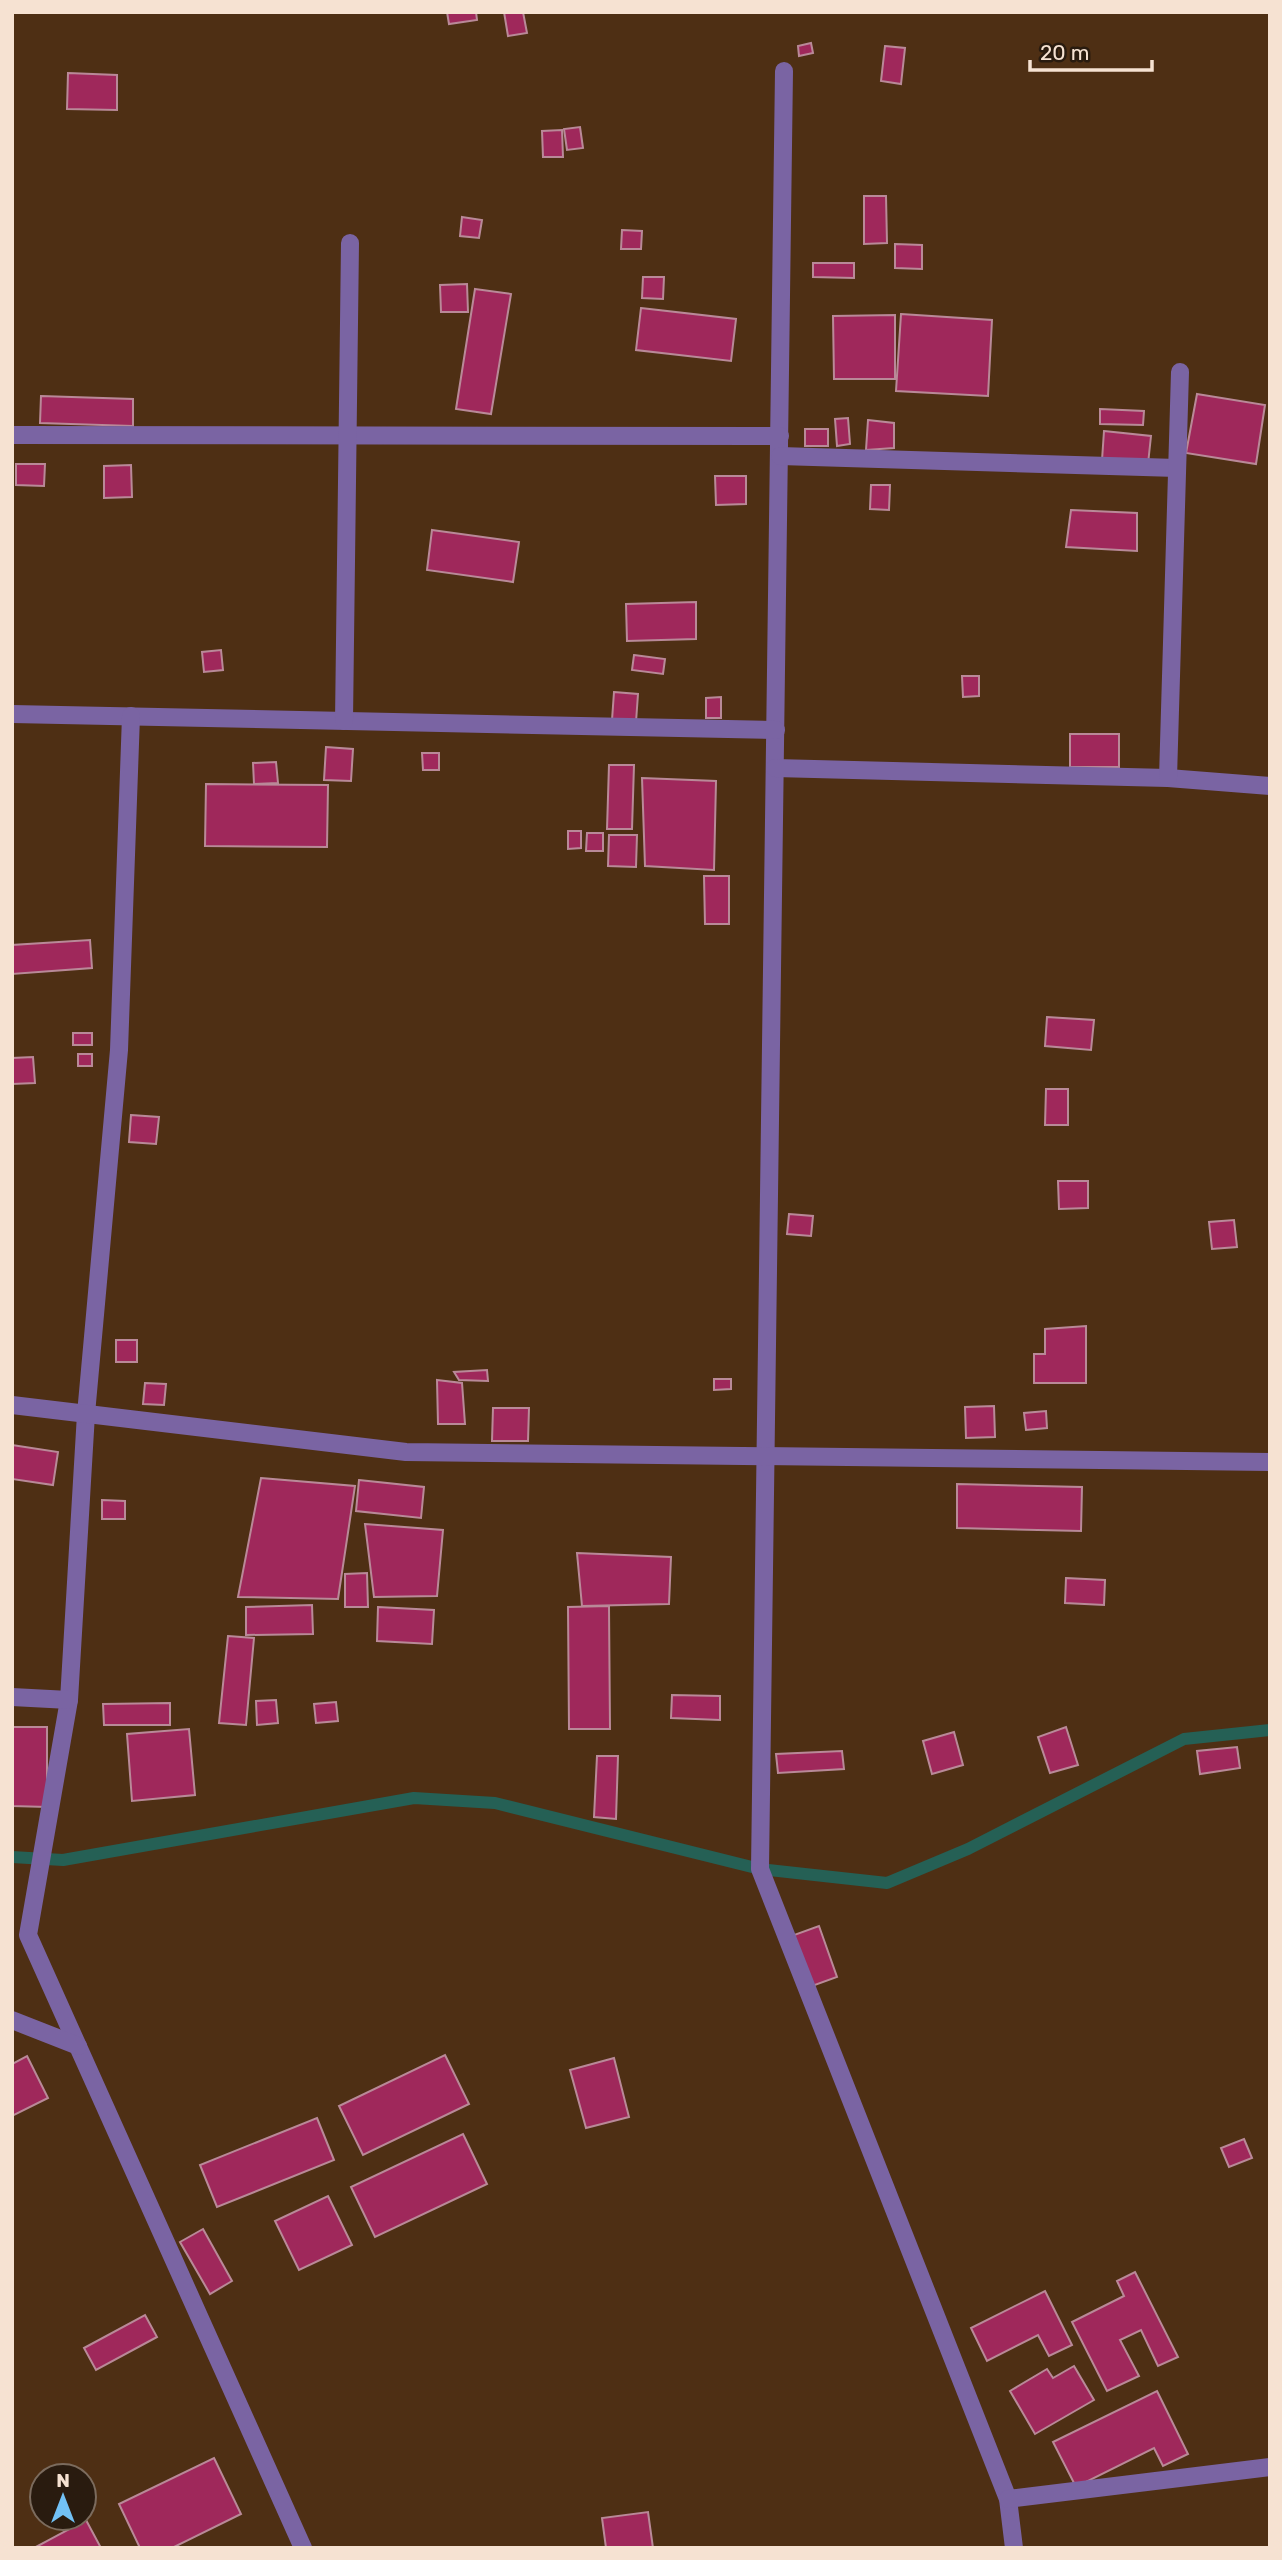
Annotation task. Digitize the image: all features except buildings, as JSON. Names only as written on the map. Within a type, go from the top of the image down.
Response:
[{"type":"street","points":[[784,71],[761,1869],[1008,2499],[1014,2548]]},
{"type":"street","points":[[344,721],[350,243]]},
{"type":"street","points":[[1168,778],[1180,372]]},
{"type":"street","points":[[12,435],[780,436]]},
{"type":"street","points":[[780,456],[1177,468]]},
{"type":"street","points":[[12,714],[776,730]]},
{"type":"street","points":[[131,716],[119,1050],[86,1413],[69,1700],[28,1935],[303,2548]]},
{"type":"street","points":[[775,768],[1168,778],[1270,786]]},
{"type":"street","points":[[12,1405],[406,1452],[1270,1462]]},
{"type":"street","points":[[12,1697],[69,1700]]},
{"type":"street","points":[[12,2020],[78,2046]]},
{"type":"street","points":[[1008,2499],[1270,2467]]},
{"type":"waterway","points":[[12,1857],[63,1860],[414,1798],[495,1803],[760,1869],[887,1883],[968,1849],[1184,1739],[1270,1730]]}]
